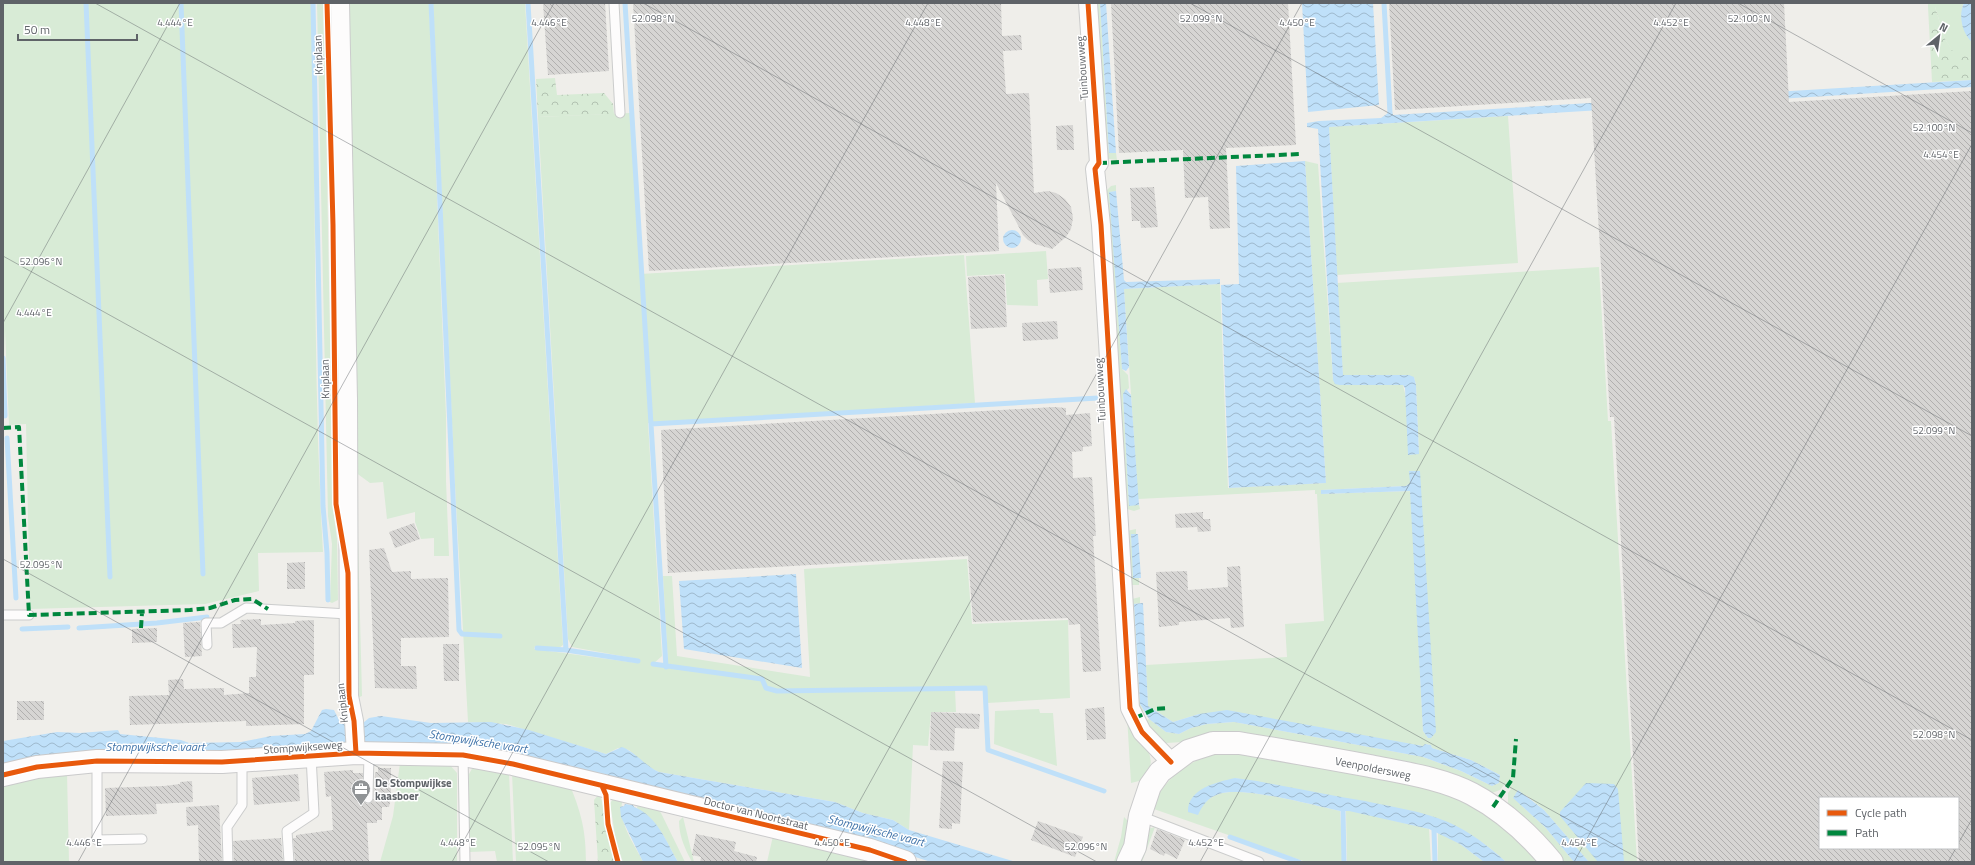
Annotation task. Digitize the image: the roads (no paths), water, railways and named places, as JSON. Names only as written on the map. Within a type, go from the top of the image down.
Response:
[{"type":"street","name":"Kniplaan","points":[[340,3],[348,399],[349,696],[360,749]]},
{"type":"street","name":"Tuinbouwweg","points":[[1088,3],[1099,164],[1095,170],[1101,225],[1130,708],[1142,732],[1172,762]]},
{"type":"street","name":"Veenpoldersweg","points":[[1172,762],[1188,751],[1213,743],[1239,743],[1399,772],[1446,783],[1471,794],[1518,825],[1552,862]]},
{"type":"street","name":"Stompwijkseweg","points":[[3,775],[37,767],[97,760],[186,762],[242,761],[311,756],[360,749],[464,755],[514,764],[602,786]]},
{"type":"street","points":[[1128,862],[1134,847],[1140,816],[1150,786],[1160,772],[1172,762]]},
{"type":"street","name":"Doctor van Noortstraat","points":[[602,786],[870,850],[905,862]]},
{"type":"lane","points":[[614,3],[620,113]]},
{"type":"lane","points":[[207,645],[206,623],[221,623],[246,608],[348,614]]},
{"type":"lane","points":[[3,615],[29,615]]},
{"type":"lane","points":[[360,749],[368,798]]},
{"type":"lane","points":[[464,755],[465,862]]},
{"type":"lane","points":[[289,862],[287,831],[314,813],[311,756]]},
{"type":"lane","points":[[97,760],[97,840],[142,839]]},
{"type":"lane","points":[[228,862],[227,827],[242,806],[242,761]]},
{"type":"lane","points":[[1140,816],[1259,862]]},
{"type":"water","points":[[1100,3],[1106,3],[1116,153],[1109,153]]},
{"type":"water","points":[[1302,3],[1373,3],[1379,105],[1308,112]]},
{"type":"water","points":[[1964,3],[1972,3],[1972,42],[1963,29],[1961,13]]},
{"type":"water","points":[[1972,80],[1972,87],[1329,127],[1343,375],[1409,375],[1414,377],[1416,385],[1419,454],[1408,455],[1405,388],[1403,385],[1340,385],[1335,384],[1333,380],[1318,129],[1307,127],[1307,123],[1381,118],[1388,113],[1390,106],[1393,115]]},
{"type":"water","points":[[1305,161],[1326,483],[1229,488],[1221,285],[1239,284],[1236,166]]},
{"type":"water","points":[[1116,191],[1124,280],[1126,282],[1220,279],[1220,284],[1124,289],[1129,367],[1126,371],[1122,369],[1109,192]]},
{"type":"water","points":[[1008,230],[1016,230],[1021,235],[1019,246],[1016,248],[1008,248],[1003,243],[1003,235]]},
{"type":"water","points":[[1126,389],[1131,395],[1139,505],[1129,506],[1123,394]]},
{"type":"water","points":[[1409,471],[1420,471],[1436,732],[1431,738],[1428,738],[1423,731],[1410,491],[1321,494],[1321,490],[1406,486],[1410,483]]},
{"type":"water","points":[[1131,534],[1138,534],[1141,578],[1133,578]]},
{"type":"water","points":[[796,574],[802,668],[684,649],[679,581]]},
{"type":"water","points":[[1143,603],[1148,706],[1173,722],[1199,714],[1227,710],[1423,746],[1425,744],[1431,745],[1432,748],[1471,760],[1500,775],[1499,783],[1492,786],[1461,771],[1423,757],[1234,722],[1207,724],[1191,728],[1179,734],[1166,732],[1149,719],[1140,704],[1134,604]]},
{"type":"water","name":"Stompwijksche vaart","points":[[322,710],[334,710],[341,724],[363,723],[369,718],[381,716],[431,723],[491,722],[529,730],[606,754],[622,747],[659,772],[835,802],[863,813],[893,820],[909,830],[1016,862],[931,862],[890,849],[348,740],[343,745],[3,767],[3,741],[57,732],[80,733],[118,730],[120,734],[181,740],[189,743],[241,742],[271,736],[305,734],[311,731]]},
{"type":"water","points":[[1235,778],[1365,801],[1428,815],[1448,822],[1464,830],[1486,845],[1506,862],[1484,862],[1460,844],[1429,829],[1349,811],[1340,811],[1261,794],[1230,792],[1219,794],[1215,795],[1206,802],[1198,815],[1188,812],[1189,804],[1192,798],[1198,792],[1212,784]]},
{"type":"water","points":[[1586,783],[1614,784],[1618,789],[1624,862],[1598,862],[1560,816],[1560,812]]},
{"type":"water","points":[[1518,790],[1544,810],[1589,862],[1574,862],[1545,827],[1513,798]]},
{"type":"water","points":[[625,804],[633,805],[649,816],[660,830],[678,862],[643,862],[621,817],[620,807],[624,806]]},
{"type":"waterway","points":[[86,3],[110,577]]},
{"type":"waterway","points":[[181,3],[203,574]]},
{"type":"waterway","points":[[313,3],[323,506],[327,553],[328,600]]},
{"type":"waterway","points":[[431,3],[459,630],[462,634],[500,636]]},
{"type":"waterway","points":[[528,3],[566,650]]},
{"type":"waterway","points":[[625,3],[666,667]]},
{"type":"waterway","points":[[1384,3],[1390,113]]},
{"type":"waterway","points":[[3,358],[5,416]]},
{"type":"waterway","points":[[651,424],[1098,398]]},
{"type":"waterway","points":[[7,438],[16,598]]},
{"type":"waterway","points":[[79,628],[157,623],[207,617]]},
{"type":"waterway","points":[[22,629],[68,627]]},
{"type":"waterway","points":[[537,648],[566,650],[638,661]]},
{"type":"waterway","points":[[653,664],[762,679],[766,688],[777,691],[985,688],[988,750],[1104,791]]},
{"type":"waterway","points":[[1343,811],[1344,862]]},
{"type":"waterway","points":[[1434,830],[1435,862]]},
{"type":"waterway","points":[[1230,837],[1299,862]]},
{"type":"place","name":"De Stompwijkse kaasboer","points":[[361,806]]}]
